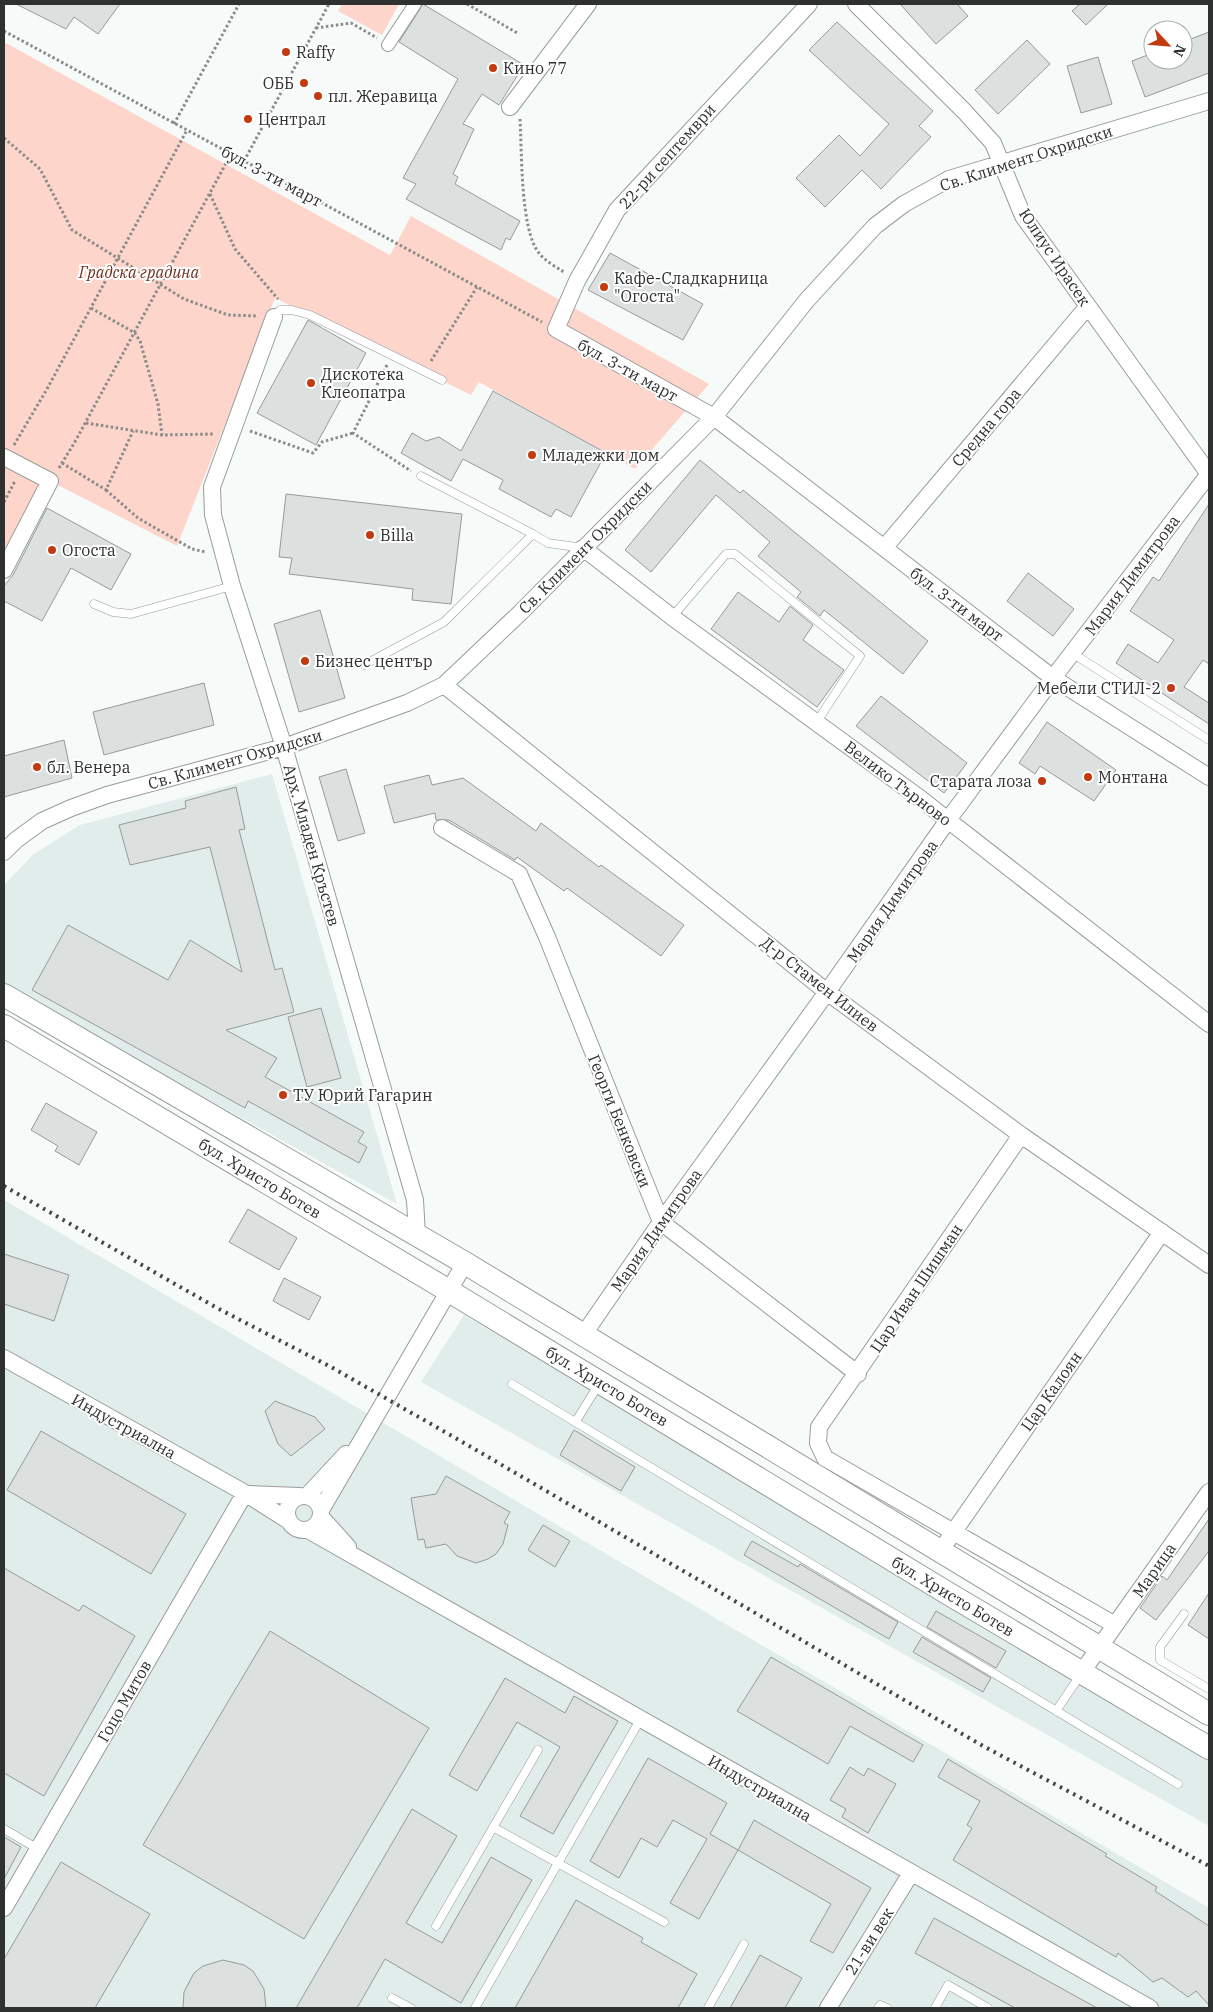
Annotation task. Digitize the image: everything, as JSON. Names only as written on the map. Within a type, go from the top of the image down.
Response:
[{"type":"main road","name":"бул. Христо Ботев","points":[[4,995],[584,1334],[1209,1714]]},
{"type":"main road","name":"бул. Христо Ботев","points":[[4,1026],[1209,1748]]},
{"type":"street","points":[[388,45],[415,4]]},
{"type":"street","points":[[514,101],[588,4]]},
{"type":"street","name":"22-ри септември","points":[[556,329],[577,281],[617,210],[809,4]]},
{"type":"street","name":"Юлиус Ирасек","points":[[856,4],[964,111],[993,143],[1023,216],[1209,474]]},
{"type":"street","name":"Св. Климент Охридски","points":[[4,852],[16,840],[42,821],[71,808],[107,795],[284,747],[407,703],[444,685],[520,613],[714,418],[807,300],[875,226],[904,204],[949,179],[1209,101]]},
{"type":"street","name":"Средна гора","points":[[884,548],[1088,306]]},
{"type":"street","name":"Арх. Младен Кръстев","points":[[274,317],[212,487],[213,515],[232,586],[284,747],[415,1200],[417,1235]]},
{"type":"street","name":"бул. 3-ти март","points":[[556,329],[714,418],[1053,678],[1209,777]]},
{"type":"street","points":[[4,570],[50,481],[5,457]]},
{"type":"street","name":"Мария Димитрова","points":[[584,1334],[660,1222],[827,992],[948,820],[1053,678],[1209,474]]},
{"type":"street","name":"Велико Търново","points":[[583,548],[672,617],[948,820],[1209,1024]]},
{"type":"street","name":"Д-р Стамен Илиев","points":[[444,685],[827,992],[1021,1135],[1209,1265]]},
{"type":"street","name":"Георги Бенковски","points":[[442,828],[519,874],[547,938],[660,1222]]},
{"type":"street","name":"Цар Иван Шишман","points":[[954,1531],[825,1458],[818,1443],[819,1428],[1021,1135]]},
{"type":"street","points":[[660,1222],[858,1374]]},
{"type":"street","name":"Цар Калоян","points":[[940,1551],[1162,1232]]},
{"type":"street","points":[[368,1430],[303,1496],[288,1506],[289,1521],[297,1528],[308,1530],[316,1525],[368,1430],[465,1263]]},
{"type":"street","name":"Индустриална","points":[[4,1358],[245,1493],[289,1521]]},
{"type":"street","name":"Марица","points":[[1082,1672],[1209,1492]]},
{"type":"street","name":"Индустриална","points":[[245,1493],[265,1496],[303,1496]]},
{"type":"street","name":"Гоцо Митов","points":[[4,1908],[245,1493]]},
{"type":"street","points":[[303,1496],[316,1500],[321,1514]]},
{"type":"street","name":"Индустриална","points":[[321,1514],[343,1543],[371,1567]]},
{"type":"street","name":"Индустриална","points":[[308,1530],[1150,2008]]},
{"type":"street","points":[[954,1531],[1115,1625]]},
{"type":"street","name":"21-ви век","points":[[828,2008],[911,1873]]},
{"type":"lane","points":[[274,317],[280,310],[292,310],[310,315],[442,380]]},
{"type":"lane","points":[[421,476],[548,543],[583,548]]},
{"type":"lane","points":[[364,665],[444,622],[533,534]]},
{"type":"lane","points":[[672,617],[726,554],[735,554],[860,656],[816,723]]},
{"type":"lane","points":[[94,604],[113,612],[131,614],[232,586]]},
{"type":"lane","points":[[1072,654],[1209,740]]},
{"type":"lane","points":[[576,1421],[600,1382]]},
{"type":"lane","points":[[512,1384],[1178,1784]]},
{"type":"lane","points":[[1184,1614],[1160,1647],[1160,1660],[1209,1689]]},
{"type":"lane","points":[[1056,1711],[1082,1672]]},
{"type":"lane","points":[[475,2008],[640,1720]]},
{"type":"lane","points":[[436,1926],[538,1750]]},
{"type":"lane","points":[[493,1827],[664,1922]]},
{"type":"lane","points":[[4,1829],[38,1849]]},
{"type":"lane","points":[[708,2008],[744,1944]]},
{"type":"lane","points":[[935,2008],[948,1985],[988,2008]]},
{"type":"lane","points":[[392,1998],[411,2008]]},
{"type":"lane","points":[[878,2008],[880,2005],[887,2008]]},
{"type":"path","points":[[174,124],[239,4]]},
{"type":"path","points":[[244,161],[329,4]]},
{"type":"path","points":[[467,4],[519,34]]},
{"type":"path","points":[[316,28],[351,23],[388,45]]},
{"type":"path","name":"бул. 3-ти март","points":[[4,31],[556,329]]},
{"type":"path","points":[[514,101],[531,237],[539,253],[577,281]]},
{"type":"path","points":[[5,457],[91,308],[187,130]]},
{"type":"path","points":[[4,138],[40,169],[72,230],[160,286],[184,299],[228,316],[274,317]]},
{"type":"path","points":[[50,481],[86,423],[231,154]]},
{"type":"path","points":[[210,193],[235,249],[275,298],[292,310]]},
{"type":"path","points":[[424,372],[477,287]]},
{"type":"path","points":[[91,308],[135,333],[140,341],[158,404],[162,435]]},
{"type":"path","points":[[86,423],[162,435],[232,433],[246,430],[314,453],[322,442],[352,433],[392,355]]},
{"type":"path","points":[[106,490],[133,430]]},
{"type":"path","points":[[352,433],[421,476]]},
{"type":"path","points":[[62,463],[106,490],[138,518],[192,549],[224,556]]},
{"type":"path","points":[[4,502],[22,466]]},
{"type":"shaded area","name":"ТУ Юрий Гагарин","points":[[272,774],[397,1204],[4,986],[4,885],[34,854],[80,825]]},
{"type":"shaded area","points":[[4,1200],[1209,1908],[1209,2008],[4,2008]]},
{"type":"shaded area","points":[[464,1315],[1209,1755],[1209,1826],[421,1382]]},
{"type":"green space","points":[[342,4],[399,4],[382,35],[338,11]]},
{"type":"green space","name":"Градска градина","points":[[4,42],[390,255],[411,216],[709,384],[635,469],[479,382],[471,395],[275,298],[177,546],[50,481],[4,567]]},
{"type":"building","points":[[16,4],[120,4],[98,34],[74,17],[66,29]]},
{"type":"building","points":[[423,4],[524,65],[499,105],[482,94],[463,124],[474,129],[453,174],[458,177],[455,184],[520,221],[510,240],[506,238],[501,250],[406,199],[416,184],[403,178],[458,79],[399,42]]},
{"type":"building","points":[[900,4],[957,4],[968,16],[936,44]]},
{"type":"building","points":[[1080,4],[1108,4],[1086,25],[1072,11]]},
{"type":"building","points":[[837,22],[933,111],[919,126],[931,137],[881,189],[862,170],[825,207],[796,178],[839,135],[860,156],[889,124],[809,50]]},
{"type":"building","points":[[1209,32],[1209,73],[1145,97],[1132,61],[1143,57],[1143,70],[1193,70],[1193,38]]},
{"type":"building","points":[[1027,40],[1050,64],[998,114],[975,90]]},
{"type":"building","points":[[1098,57],[1112,104],[1081,113],[1067,66]]},
{"type":"building","points":[[610,253],[703,304],[683,340],[588,290]]},
{"type":"building","name":"Дискотека Клеопатра","points":[[308,320],[366,353],[316,445],[257,413]]},
{"type":"building","name":"Младежки дом","points":[[493,391],[606,453],[571,517],[556,509],[551,517],[499,489],[503,480],[463,459],[451,481],[401,453],[412,433],[426,441],[439,437],[461,451]]},
{"type":"building","points":[[700,460],[740,493],[743,490],[928,641],[903,674],[824,610],[820,616],[797,597],[801,592],[758,556],[770,542],[716,495],[651,572],[625,550]]},
{"type":"building","name":"Billa","points":[[286,494],[462,514],[451,604],[412,600],[413,589],[289,574],[292,558],[279,557]]},
{"type":"building","points":[[1209,504],[1209,664],[1203,660],[1184,687],[1209,703],[1209,724],[1116,663],[1128,644],[1158,663],[1174,640],[1130,611],[1153,577],[1159,581]]},
{"type":"building","name":"Огоста","points":[[47,508],[131,554],[111,590],[71,568],[42,621],[4,601],[4,586],[13,575]]},
{"type":"building","points":[[1028,573],[1074,609],[1053,636],[1007,601]]},
{"type":"building","points":[[738,592],[779,622],[790,606],[813,625],[803,640],[844,670],[817,707],[711,629]]},
{"type":"building","points":[[320,610],[345,698],[299,712],[274,624]]},
{"type":"building","points":[[204,683],[214,725],[104,755],[93,712]]},
{"type":"building","points":[[881,696],[967,763],[944,793],[856,726]]},
{"type":"building","points":[[1047,722],[1116,770],[1094,801],[1040,766],[1035,774],[1019,763]]},
{"type":"building","name":"бл. Венера","points":[[64,740],[72,778],[4,797],[4,756]]},
{"type":"building","points":[[346,769],[365,833],[338,841],[319,777]]},
{"type":"building","points":[[429,775],[432,785],[463,778],[536,831],[541,823],[599,867],[601,865],[684,925],[661,956],[567,888],[564,891],[517,857],[515,860],[449,820],[436,820],[435,813],[394,823],[384,786]]},
{"type":"building","points":[[236,787],[245,829],[239,830],[275,970],[282,968],[294,1012],[226,1030],[277,1058],[265,1077],[364,1132],[358,1142],[367,1147],[359,1163],[248,1101],[245,1108],[32,990],[68,925],[168,980],[190,940],[242,972],[210,847],[130,865],[119,825],[186,808],[185,801]]},
{"type":"building","points":[[321,1008],[341,1078],[307,1087],[288,1017]]},
{"type":"building","points":[[46,1103],[97,1132],[79,1165],[55,1151],[58,1146],[31,1130]]},
{"type":"building","points":[[248,1209],[297,1238],[279,1270],[229,1242]]},
{"type":"building","points":[[4,1254],[69,1275],[54,1321],[4,1304]]},
{"type":"building","points":[[284,1278],[321,1297],[309,1320],[273,1301]]},
{"type":"building","points":[[275,1401],[315,1417],[325,1429],[291,1456],[278,1444],[265,1411]]},
{"type":"building","points":[[574,1430],[635,1467],[621,1491],[560,1455]]},
{"type":"building","points":[[41,1431],[186,1514],[151,1574],[7,1490]]},
{"type":"building","points":[[446,1476],[510,1512],[504,1523],[508,1525],[503,1544],[496,1554],[488,1559],[476,1563],[457,1556],[446,1544],[426,1548],[424,1539],[418,1540],[411,1498],[436,1494]]},
{"type":"building","points":[[1209,1519],[1209,1551],[1156,1620],[1140,1608],[1162,1576],[1167,1580]]},
{"type":"building","points":[[543,1525],[570,1541],[555,1567],[528,1550]]},
{"type":"building","points":[[752,1541],[798,1567],[800,1564],[898,1622],[889,1639],[744,1555]]},
{"type":"building","points":[[4,1568],[79,1611],[83,1605],[135,1636],[44,1796],[4,1773]]},
{"type":"building","points":[[1209,1593],[1209,1639],[1188,1625]]},
{"type":"building","points":[[936,1611],[1006,1651],[996,1668],[927,1627]]},
{"type":"building","points":[[270,1631],[429,1728],[304,1939],[143,1845]]},
{"type":"building","points":[[922,1637],[991,1678],[983,1692],[913,1652]]},
{"type":"building","points":[[771,1657],[923,1745],[913,1762],[850,1726],[828,1764],[737,1711]]},
{"type":"building","points":[[505,1678],[565,1713],[574,1696],[618,1721],[553,1834],[520,1816],[560,1747],[517,1722],[477,1791],[449,1775]]},
{"type":"building","points":[[648,1758],[727,1803],[710,1834],[738,1850],[699,1919],[670,1903],[707,1839],[673,1820],[657,1847],[641,1838],[619,1878],[590,1861]]},
{"type":"building","points":[[948,1759],[1107,1854],[1105,1856],[1157,1887],[1155,1891],[1209,1926],[1209,2005],[1196,1991],[1188,1997],[1162,1978],[1153,1982],[1118,1953],[1116,1957],[953,1860],[972,1828],[967,1825],[980,1801],[938,1777]]},
{"type":"building","points":[[850,1767],[864,1776],[868,1768],[896,1784],[868,1833],[842,1817],[846,1809],[830,1800]]},
{"type":"building","points":[[412,1809],[457,1836],[406,1923],[442,1943],[491,1857],[532,1880],[461,2003],[385,1959],[357,2008],[296,2008]]},
{"type":"building","points":[[754,1820],[871,1888],[833,1953],[810,1941],[831,1904],[738,1850]]},
{"type":"building","points":[[4,1837],[21,1847],[4,1879]]},
{"type":"building","points":[[61,1862],[150,1914],[95,2008],[4,2008],[4,1959]]},
{"type":"building","points":[[576,1900],[643,1938],[641,1942],[697,1974],[678,2008],[515,2008]]},
{"type":"building","points":[[934,1918],[1097,2008],[1015,2008],[915,1953]]},
{"type":"building","points":[[760,1955],[802,1978],[785,2008],[730,2008]]},
{"type":"building","points":[[223,1960],[244,1965],[253,1971],[264,1989],[266,2008],[183,2008],[184,1992],[194,1973],[203,1966]]},
{"type":"railway","points":[[4,1186],[217,1308],[331,1367],[459,1440],[983,1746],[1209,1866]]},
{"type":"place","name":"Raffy","points":[[286,52]]},
{"type":"place","name":"Кино 77","points":[[493,68]]},
{"type":"place","name":"ОББ","points":[[304,83]]},
{"type":"place","name":"пл. Жеравица","points":[[318,96]]},
{"type":"place","name":"Централ","points":[[248,119]]},
{"type":"place","name":"Кафе-Сладкарница \"Огоста\"","points":[[604,287]]},
{"type":"place","name":"Дискотека Клеопатра","points":[[311,383]]},
{"type":"place","name":"Младежки дом","points":[[532,455]]},
{"type":"place","name":"Billa","points":[[370,535]]},
{"type":"place","name":"Огоста","points":[[52,550]]},
{"type":"place","name":"Бизнес център","points":[[305,661]]},
{"type":"place","name":"Мебели СТИЛ-2","points":[[1171,688]]},
{"type":"place","name":"бл. Венера","points":[[37,767]]},
{"type":"place","name":"Монтана","points":[[1088,777]]},
{"type":"place","name":"Старата лоза","points":[[1042,781]]},
{"type":"place","name":"ТУ Юрий Гагарин","points":[[283,1095]]}]
